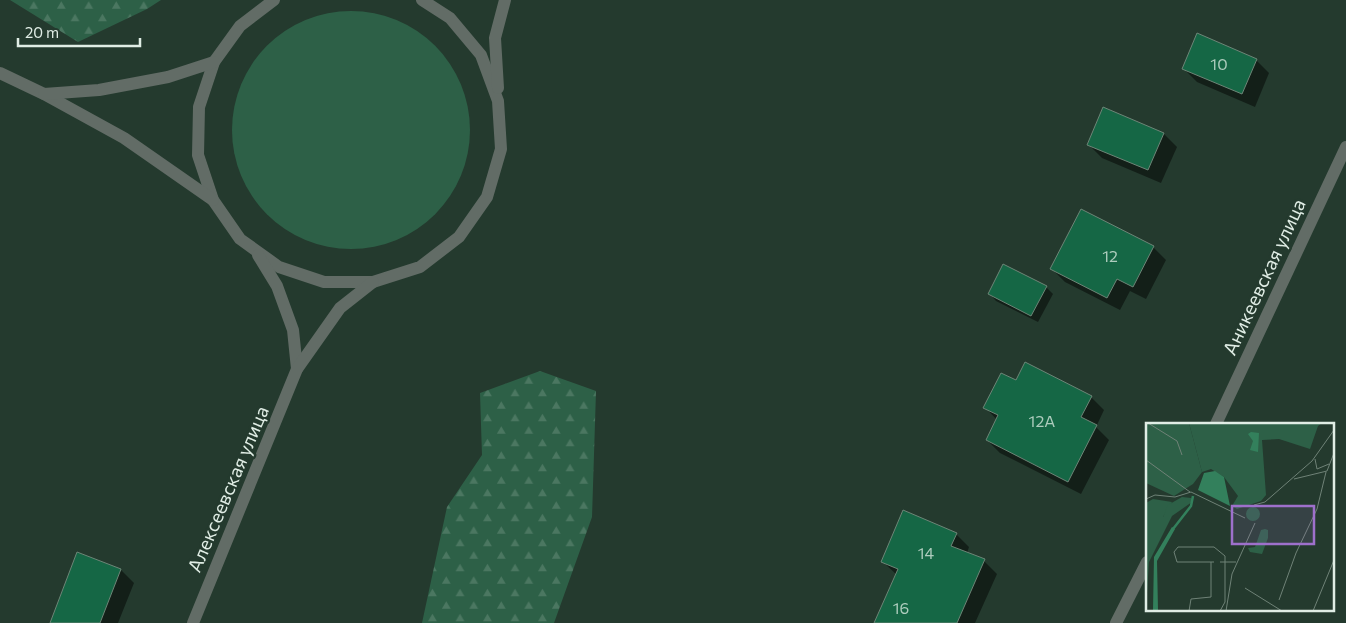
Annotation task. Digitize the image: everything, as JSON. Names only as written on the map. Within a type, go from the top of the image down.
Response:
[{"type":"street","points":[[274,0],[240,26],[214,62],[199,107],[198,154],[212,200],[240,239],[279,267],[324,282],[374,282],[420,267],[459,237],[488,197],[501,149],[495,38],[506,0]]},
{"type":"street","points":[[422,0],[450,18],[481,55],[498,100]]},
{"type":"street","points":[[44,94],[99,90],[168,77],[214,62]]},
{"type":"street","points":[[0,73],[44,94],[124,138],[212,200]]},
{"type":"street","name":"Аникеевская улица","points":[[1216,423],[1346,147]]},
{"type":"street","name":"Алексеевская улица","points":[[254,249],[277,286],[293,330],[297,369]]},
{"type":"street","name":"Алексеевская улица","points":[[193,623],[297,369],[340,308],[374,282]]},
{"type":"street","points":[[1116,623],[1146,564]]},
{"type":"green space","points":[[10,0],[161,0],[147,9],[78,42]]},
{"type":"green space","points":[[339,11],[363,11],[386,16],[407,25],[427,38],[443,54],[456,74],[465,95],[470,118],[468,153],[461,176],[443,206],[427,222],[407,235],[386,244],[363,249],[339,249],[316,244],[295,235],[275,222],[259,206],[246,186],[237,165],[232,142],[232,118],[237,95],[246,74],[259,54],[275,38],[295,25],[316,16]]},
{"type":"green space","points":[[540,371],[596,391],[592,517],[554,623],[422,623],[447,507],[482,455],[480,393]]},
{"type":"building","points":[[1197,33],[1257,59],[1242,94],[1182,69]]},
{"type":"building","points":[[1103,107],[1164,133],[1148,170],[1087,145]]},
{"type":"building","points":[[1081,209],[1154,246],[1133,287],[1117,279],[1107,298],[1050,269]]},
{"type":"building","points":[[1003,264],[1047,286],[1031,316],[988,294]]},
{"type":"building","points":[[1025,362],[1092,396],[1081,417],[1097,425],[1068,482],[986,440],[998,415],[983,408],[1001,373],[1016,380]]},
{"type":"building","points":[[903,510],[957,533],[951,546],[985,559],[957,623],[874,623],[898,569],[881,562]]},
{"type":"building","points":[[77,552],[121,569],[100,623],[50,623]]}]
